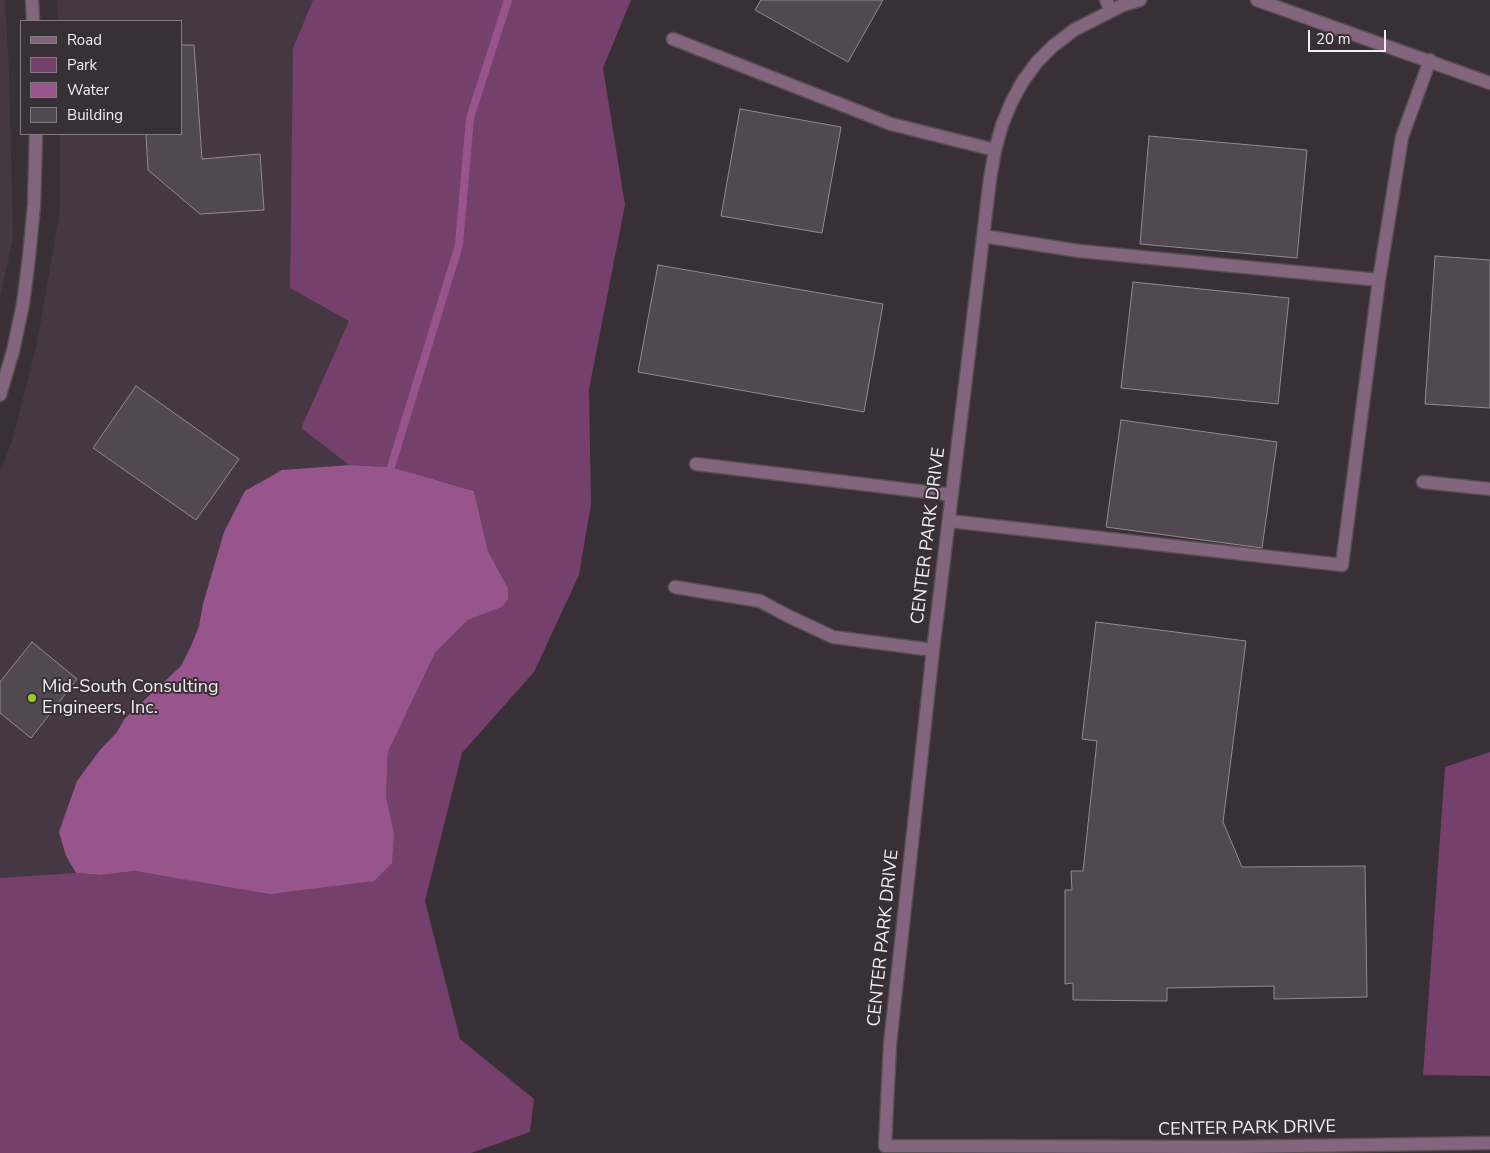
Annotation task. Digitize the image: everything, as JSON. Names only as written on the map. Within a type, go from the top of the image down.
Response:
[{"type":"street","points":[[32,0],[33,20]]},
{"type":"street","name":"CENTER PARK DRIVE","points":[[1140,0],[1123,5],[1108,6],[1053,46],[1036,62],[1012,101],[1002,125],[995,150],[932,650],[890,1044],[884,1149],[1490,1143]]},
{"type":"street","points":[[1257,0],[1490,82]]},
{"type":"street","points":[[673,39],[891,124],[995,150]]},
{"type":"street","points":[[949,521],[1342,565],[1378,280],[1402,137],[1430,60]]},
{"type":"street","points":[[0,395],[15,341],[29,257],[34,205],[36,135]]},
{"type":"street","points":[[983,236],[1079,251],[1378,280]]},
{"type":"street","points":[[696,464],[952,495]]},
{"type":"street","points":[[1424,482],[1490,489]]},
{"type":"street","points":[[675,587],[760,601],[833,637],[932,650]]},
{"type":"shaded area","points":[[0,0],[5,0],[9,71],[13,238],[0,298]]},
{"type":"shaded area","points":[[57,0],[313,0],[293,48],[349,321],[301,428],[349,465],[282,470],[203,604],[199,626],[181,666],[125,718],[117,732],[100,750],[77,781],[66,856],[76,873],[2,879],[0,878],[0,472],[13,438],[37,343],[60,210],[60,135],[182,135],[182,20],[58,20]]},
{"type":"green space","points":[[313,0],[631,0],[603,68],[625,205],[589,389],[591,504],[579,575],[534,672],[462,753],[425,901],[460,1039],[534,1099],[530,1132],[471,1153],[0,1153],[0,878],[76,873],[100,875],[135,871],[184,879],[394,833],[386,796],[388,752],[435,653],[468,620],[502,607],[508,588],[488,551],[474,491],[391,467],[349,465],[301,428],[349,321],[290,288],[293,48]]},
{"type":"green space","points":[[1490,752],[1490,1076],[1423,1075],[1445,767]]},
{"type":"water","points":[[349,465],[391,467],[474,491],[488,551],[508,588],[508,599],[502,607],[468,620],[435,653],[388,752],[386,796],[394,833],[392,863],[374,881],[270,894],[135,871],[100,875],[76,873],[66,856],[59,832],[77,781],[100,750],[117,732],[125,718],[181,666],[199,626],[203,604],[224,532],[245,491],[282,470]]},
{"type":"building","points":[[761,0],[883,0],[848,62],[755,10]]},
{"type":"building","points":[[182,45],[194,45],[202,159],[260,154],[264,210],[200,214],[148,170],[146,135],[182,135]]},
{"type":"building","points":[[740,109],[841,127],[822,233],[721,216]]},
{"type":"building","points":[[1149,136],[1307,150],[1297,258],[1140,244]]},
{"type":"building","points":[[1435,256],[1490,260],[1490,408],[1425,404]]},
{"type":"building","points":[[658,265],[883,304],[864,412],[638,372]]},
{"type":"building","points":[[1133,282],[1289,298],[1278,404],[1121,388]]},
{"type":"building","points":[[136,386],[239,459],[196,520],[93,448]]},
{"type":"building","points":[[1121,420],[1277,442],[1262,548],[1106,527]]},
{"type":"building","points":[[1096,622],[1246,641],[1223,822],[1242,867],[1365,866],[1367,997],[1274,999],[1274,986],[1167,988],[1167,1001],[1073,1000],[1073,983],[1065,984],[1065,890],[1072,890],[1071,871],[1083,871],[1097,741],[1082,739]]},
{"type":"building","name":"Mid-South Consulting Engineers, Inc.","points":[[32,642],[77,679],[31,738],[0,713],[0,682]]},
{"type":"waterway","points":[[391,467],[459,245],[470,118],[508,0]]},
{"type":"place","name":"Mid-South Consulting Engineers, Inc.","points":[[32,698]]}]
